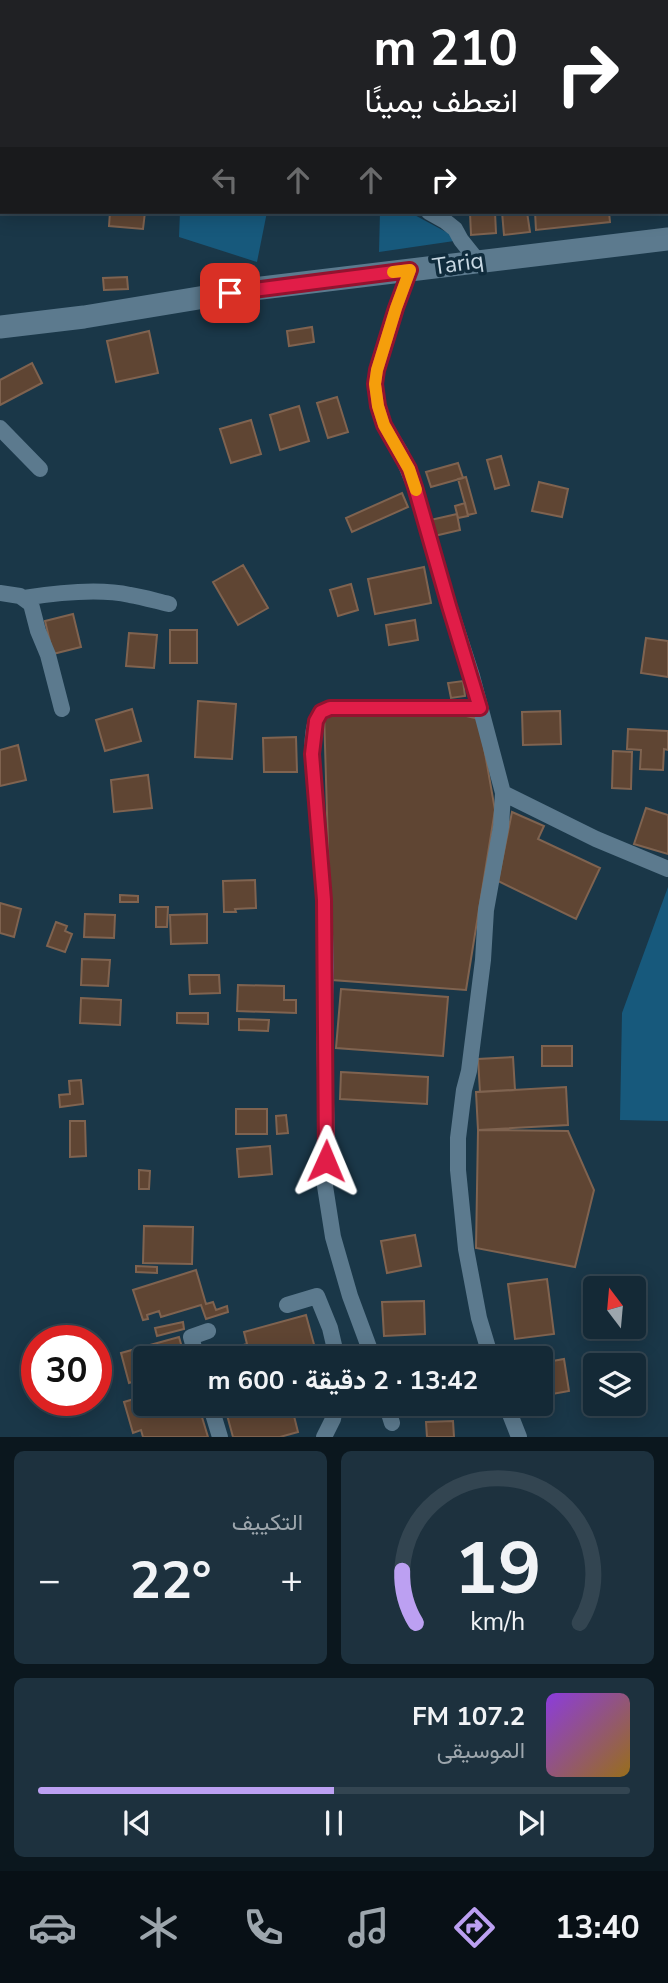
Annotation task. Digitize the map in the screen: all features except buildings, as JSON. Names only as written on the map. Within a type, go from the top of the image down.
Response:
[{"type":"main road","name":"Tariq","points":[[0,327],[84,317],[253,289],[668,239]]},
{"type":"street","points":[[432,214],[454,229],[477,260]]},
{"type":"street","points":[[410,270],[377,370],[375,384],[378,406],[384,425],[405,461],[415,487],[503,793],[486,911],[469,1071],[458,1138],[458,1170],[466,1249],[479,1318],[488,1346]]},
{"type":"street","points":[[0,428],[40,469]]},
{"type":"street","points":[[0,593],[24,598],[85,592],[128,594],[169,604]]},
{"type":"street","points":[[24,598],[31,604],[34,612],[62,709]]},
{"type":"street","points":[[369,1346],[350,1296],[333,1237],[325,1186],[326,968],[313,736],[321,712],[330,708],[480,708]]},
{"type":"street","points":[[503,793],[586,834],[668,869]]},
{"type":"street","points":[[287,1305],[317,1296],[334,1346]]},
{"type":"street","points":[[194,1346],[191,1336],[208,1331]]},
{"type":"street","points":[[214,1416],[220,1437]]},
{"type":"street","points":[[324,1437],[334,1416]]},
{"type":"street","points":[[390,1416],[392,1423]]},
{"type":"street","points":[[511,1416],[519,1437]]},
{"type":"shaded area","points":[[180,214],[267,214],[257,262],[179,237]]},
{"type":"shaded area","points":[[380,214],[413,214],[461,240],[379,252]]},
{"type":"shaded area","points":[[668,887],[668,1121],[620,1120],[622,1013]]},
{"type":"slow traffic","points":[[393,272],[410,270],[396,308],[375,384],[384,425],[409,469],[416,490]]},
{"type":"route","points":[[230,293],[410,270],[377,370],[375,384],[378,406],[384,425],[409,469],[480,708],[330,708],[321,712],[316,721],[312,754],[324,900],[326,1161]]}]
